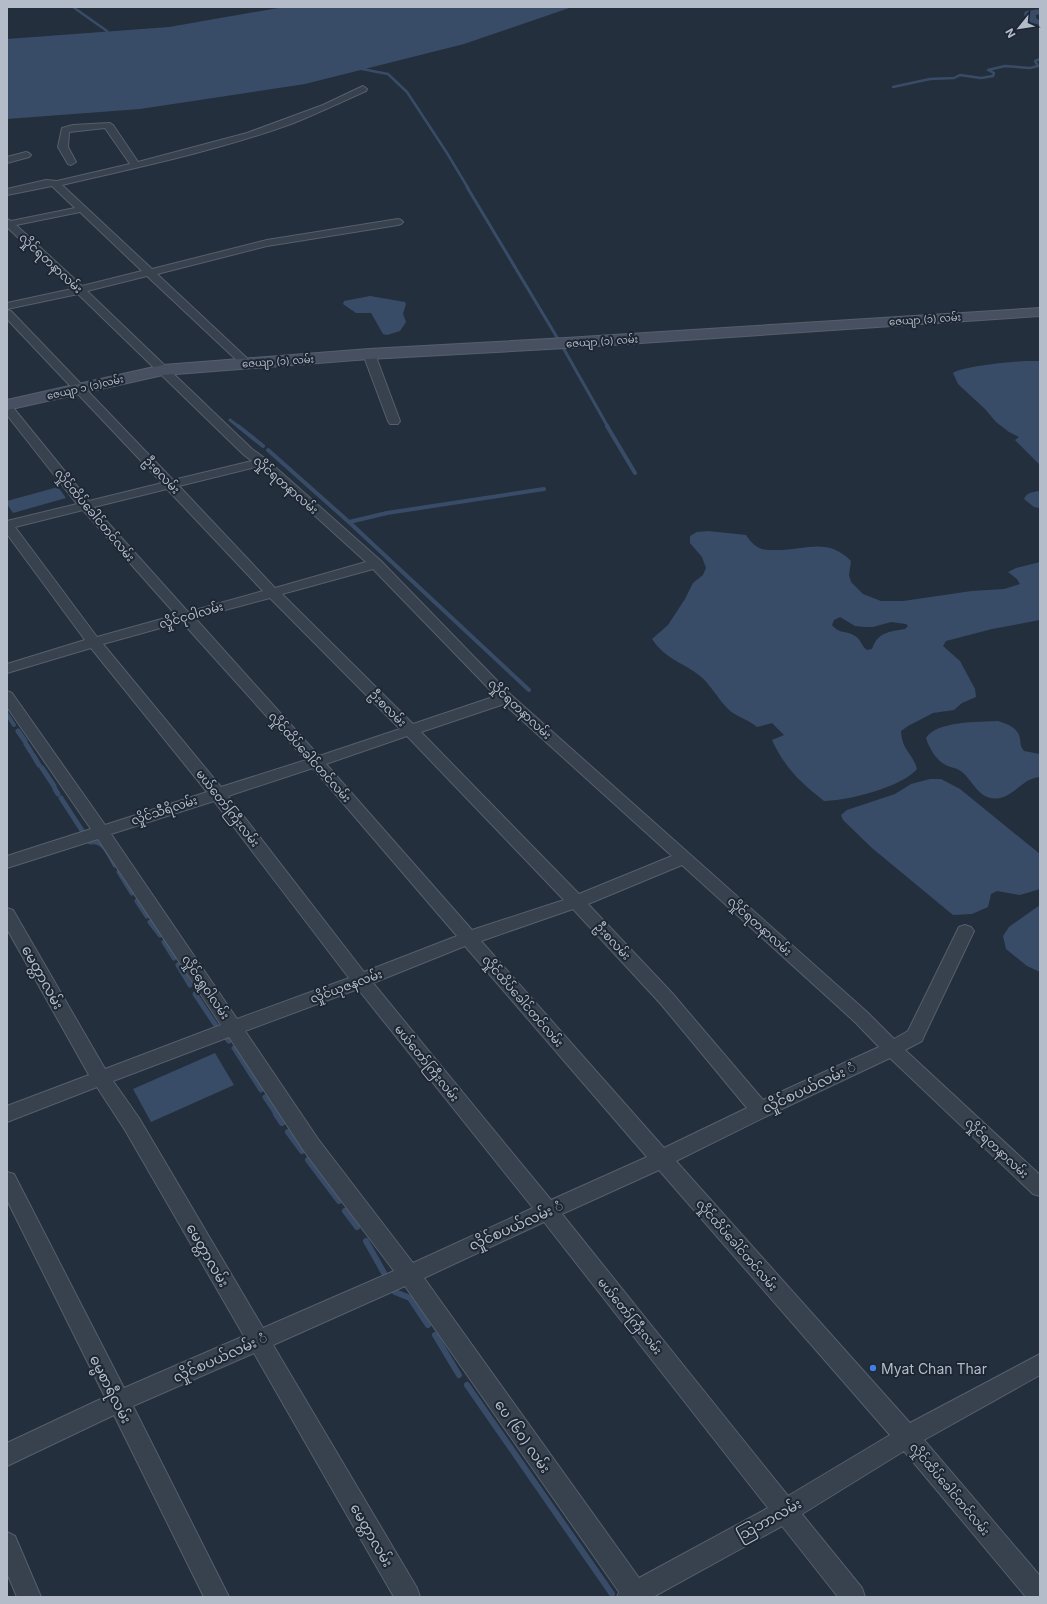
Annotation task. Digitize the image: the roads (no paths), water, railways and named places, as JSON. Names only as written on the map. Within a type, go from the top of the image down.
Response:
[{"type":"street","points":[[55,184],[228,142],[262,132],[328,107],[363,89]]},
{"type":"street","points":[[71,162],[63,148],[65,130],[73,128],[108,126],[136,165]]},
{"type":"street","points":[[7,160],[26,155]]},
{"type":"street","points":[[7,182],[12,191],[51,182],[55,184],[247,364]]},
{"type":"street","points":[[8,223],[82,209]]},
{"type":"street","points":[[7,306],[80,290],[267,243],[398,222]]},
{"type":"street","name":"လှိုင်ရတနာလမ်း","points":[[8,223],[80,290],[248,452],[262,462],[376,564],[506,698],[645,821],[862,1018],[892,1049],[1040,1188]]},
{"type":"street","name":"ဇေယျာ (၁) လမ်း","points":[[163,370],[369,354],[566,343],[1040,312]]},
{"type":"street","name":"ဦးစလမ်း","points":[[7,313],[273,593],[410,730],[576,902],[666,998],[760,1110]]},
{"type":"street","points":[[369,354],[394,421]]},
{"type":"street","name":"ဇေယျာ ၁ (၁)လမ်း","points":[[7,406],[79,388],[163,370]]},
{"type":"street","name":"လှိုင်ထိပ်ခေါင်တင်လမ်း","points":[[7,406],[85,505],[184,617],[316,762],[662,1159],[907,1437],[1040,1595]]},
{"type":"street","points":[[7,525],[262,462]]},
{"type":"street","name":"မယ်တော်ကြီးလမ်း","points":[[7,525],[94,642],[217,793],[361,981],[547,1211],[853,1597]]},
{"type":"street","name":"လှိုင်ငုဝါလမ်း","points":[[7,669],[94,642],[376,564]]},
{"type":"street","name":"လှိုင်ရွှေဝါလမ်း","points":[[7,696],[92,834],[233,1027],[311,1145],[409,1274]]},
{"type":"street","name":"လှိုင်သီရိလမ်း","points":[[7,862],[316,762],[506,698]]},
{"type":"street","name":"လှိုင်ယုဇနလမ်း","points":[[7,1114],[233,1027],[361,981],[469,938],[576,902],[684,858]]},
{"type":"street","name":"မေတ္တာလမ်း","points":[[7,914],[100,1077],[132,1124],[408,1597]]},
{"type":"street","name":"လှိုင်စပယ်လမ်း ံ","points":[[7,1455],[117,1402],[409,1274],[662,1159],[760,1110],[892,1049],[915,1036],[965,931]]},
{"type":"street","name":"ဓမ္မစာရီလမ်း","points":[[7,1180],[117,1402],[217,1597]]},
{"type":"street","name":"ပေ (၆၀) လမ်း","points":[[409,1274],[633,1596]]},
{"type":"street","name":"သြဘာလမ်း","points":[[633,1596],[785,1511],[907,1437],[1040,1364]]},
{"type":"street","points":[[7,1544],[30,1597]]},
{"type":"water","points":[[284,7],[572,7],[464,44],[305,84],[140,109],[7,119],[7,39],[169,27]]},
{"type":"water","points":[[1040,9],[1040,14],[1036,15],[1036,18],[1040,21],[1040,25],[1030,22],[1026,18],[1024,13],[1026,11]]},
{"type":"water","points":[[370,296],[405,302],[406,304],[403,314],[406,322],[400,331],[387,335],[383,334],[371,313],[356,313],[343,304],[344,301]]},
{"type":"water","points":[[1040,361],[1040,465],[1015,440],[1019,437],[1009,432],[996,422],[985,409],[958,384],[953,373],[977,366]]},
{"type":"water","points":[[58,487],[66,498],[13,513],[7,504],[7,501]]},
{"type":"water","points":[[1040,491],[1040,508],[1034,507],[1024,499],[1033,492]]},
{"type":"water","points":[[708,531],[746,535],[751,542],[759,548],[765,550],[785,550],[815,546],[833,549],[842,553],[851,561],[849,575],[851,582],[863,594],[881,601],[903,601],[972,591],[1004,589],[1020,584],[1017,579],[1008,572],[1016,568],[1040,562],[1040,620],[992,629],[946,641],[943,646],[960,661],[975,689],[976,697],[962,703],[954,710],[933,713],[901,731],[905,748],[913,759],[917,769],[910,776],[874,792],[846,799],[824,801],[800,781],[782,759],[772,740],[784,735],[772,723],[757,727],[731,712],[700,676],[663,652],[652,639],[668,625],[685,599],[693,583],[703,575],[706,568],[702,557],[690,543],[690,536],[697,532]],"holes":[[[840,617],[855,626],[873,627],[891,622],[906,624],[908,626],[905,629],[884,634],[877,639],[872,649],[867,650],[863,647],[857,637],[838,630],[832,625],[834,620]]]},
{"type":"water","points":[[998,721],[1015,729],[1019,735],[1021,747],[1024,751],[1040,754],[1040,777],[1029,780],[1010,794],[1000,798],[993,798],[982,794],[960,771],[940,761],[931,750],[926,738],[931,732],[948,725],[970,722]]},
{"type":"water","points":[[930,779],[941,779],[960,789],[1040,854],[1040,889],[1020,895],[997,891],[991,894],[988,907],[972,914],[953,915],[872,848],[843,820],[841,815],[847,810],[895,794],[911,784]]},
{"type":"water","points":[[1040,905],[1040,972],[1027,966],[1006,949],[1003,936],[1009,927]]},
{"type":"water","points":[[215,1053],[234,1085],[151,1122],[133,1089]]},
{"type":"waterway","points":[[73,7],[107,31]]},
{"type":"waterway","points":[[893,87],[930,79],[954,78],[960,75],[981,78],[993,76],[994,73],[988,70],[1005,66],[1030,68],[1038,66],[1035,61],[1040,59]]},
{"type":"waterway","points":[[362,69],[388,74],[407,92],[468,188]]},
{"type":"waterway","points":[[467,187],[561,344],[608,427]]},
{"type":"waterway","points":[[230,420],[239,427]]},
{"type":"waterway","points":[[238,426],[263,446]]},
{"type":"waterway","points":[[607,426],[635,473]]},
{"type":"waterway","points":[[268,450],[349,522]]},
{"type":"waterway","points":[[349,522],[387,513],[544,489]]},
{"type":"waterway","points":[[349,522],[529,690]]},
{"type":"waterway","points":[[7,714],[14,725]]},
{"type":"waterway","points":[[18,731],[25,741]]},
{"type":"waterway","points":[[26,744],[31,752]]},
{"type":"waterway","points":[[33,755],[39,765]]},
{"type":"waterway","points":[[42,768],[54,786]]},
{"type":"waterway","points":[[55,789],[58,794]]},
{"type":"waterway","points":[[61,798],[83,832]]},
{"type":"waterway","points":[[88,840],[90,842],[95,842],[102,845],[115,865]]},
{"type":"waterway","points":[[119,872],[132,893]]},
{"type":"waterway","points":[[137,901],[147,916]]},
{"type":"waterway","points":[[150,922],[160,935]]},
{"type":"waterway","points":[[164,942],[174,958]]},
{"type":"waterway","points":[[178,965],[190,985]]},
{"type":"waterway","points":[[195,994],[217,1027]]},
{"type":"waterway","points":[[223,1034],[229,1041]]},
{"type":"waterway","points":[[234,1048],[261,1090]]},
{"type":"waterway","points":[[265,1097],[277,1115]]},
{"type":"waterway","points":[[276,1114],[282,1123]]},
{"type":"waterway","points":[[288,1132],[302,1151]]},
{"type":"waterway","points":[[308,1160],[339,1201]]},
{"type":"waterway","points":[[345,1211],[357,1227]]},
{"type":"waterway","points":[[366,1241],[384,1273]]},
{"type":"waterway","points":[[395,1292],[410,1298],[428,1325]]},
{"type":"waterway","points":[[435,1335],[459,1375]]},
{"type":"waterway","points":[[467,1385],[612,1594]]},
{"type":"place","name":"Myat Chan Thar","points":[[873,1368]]}]
